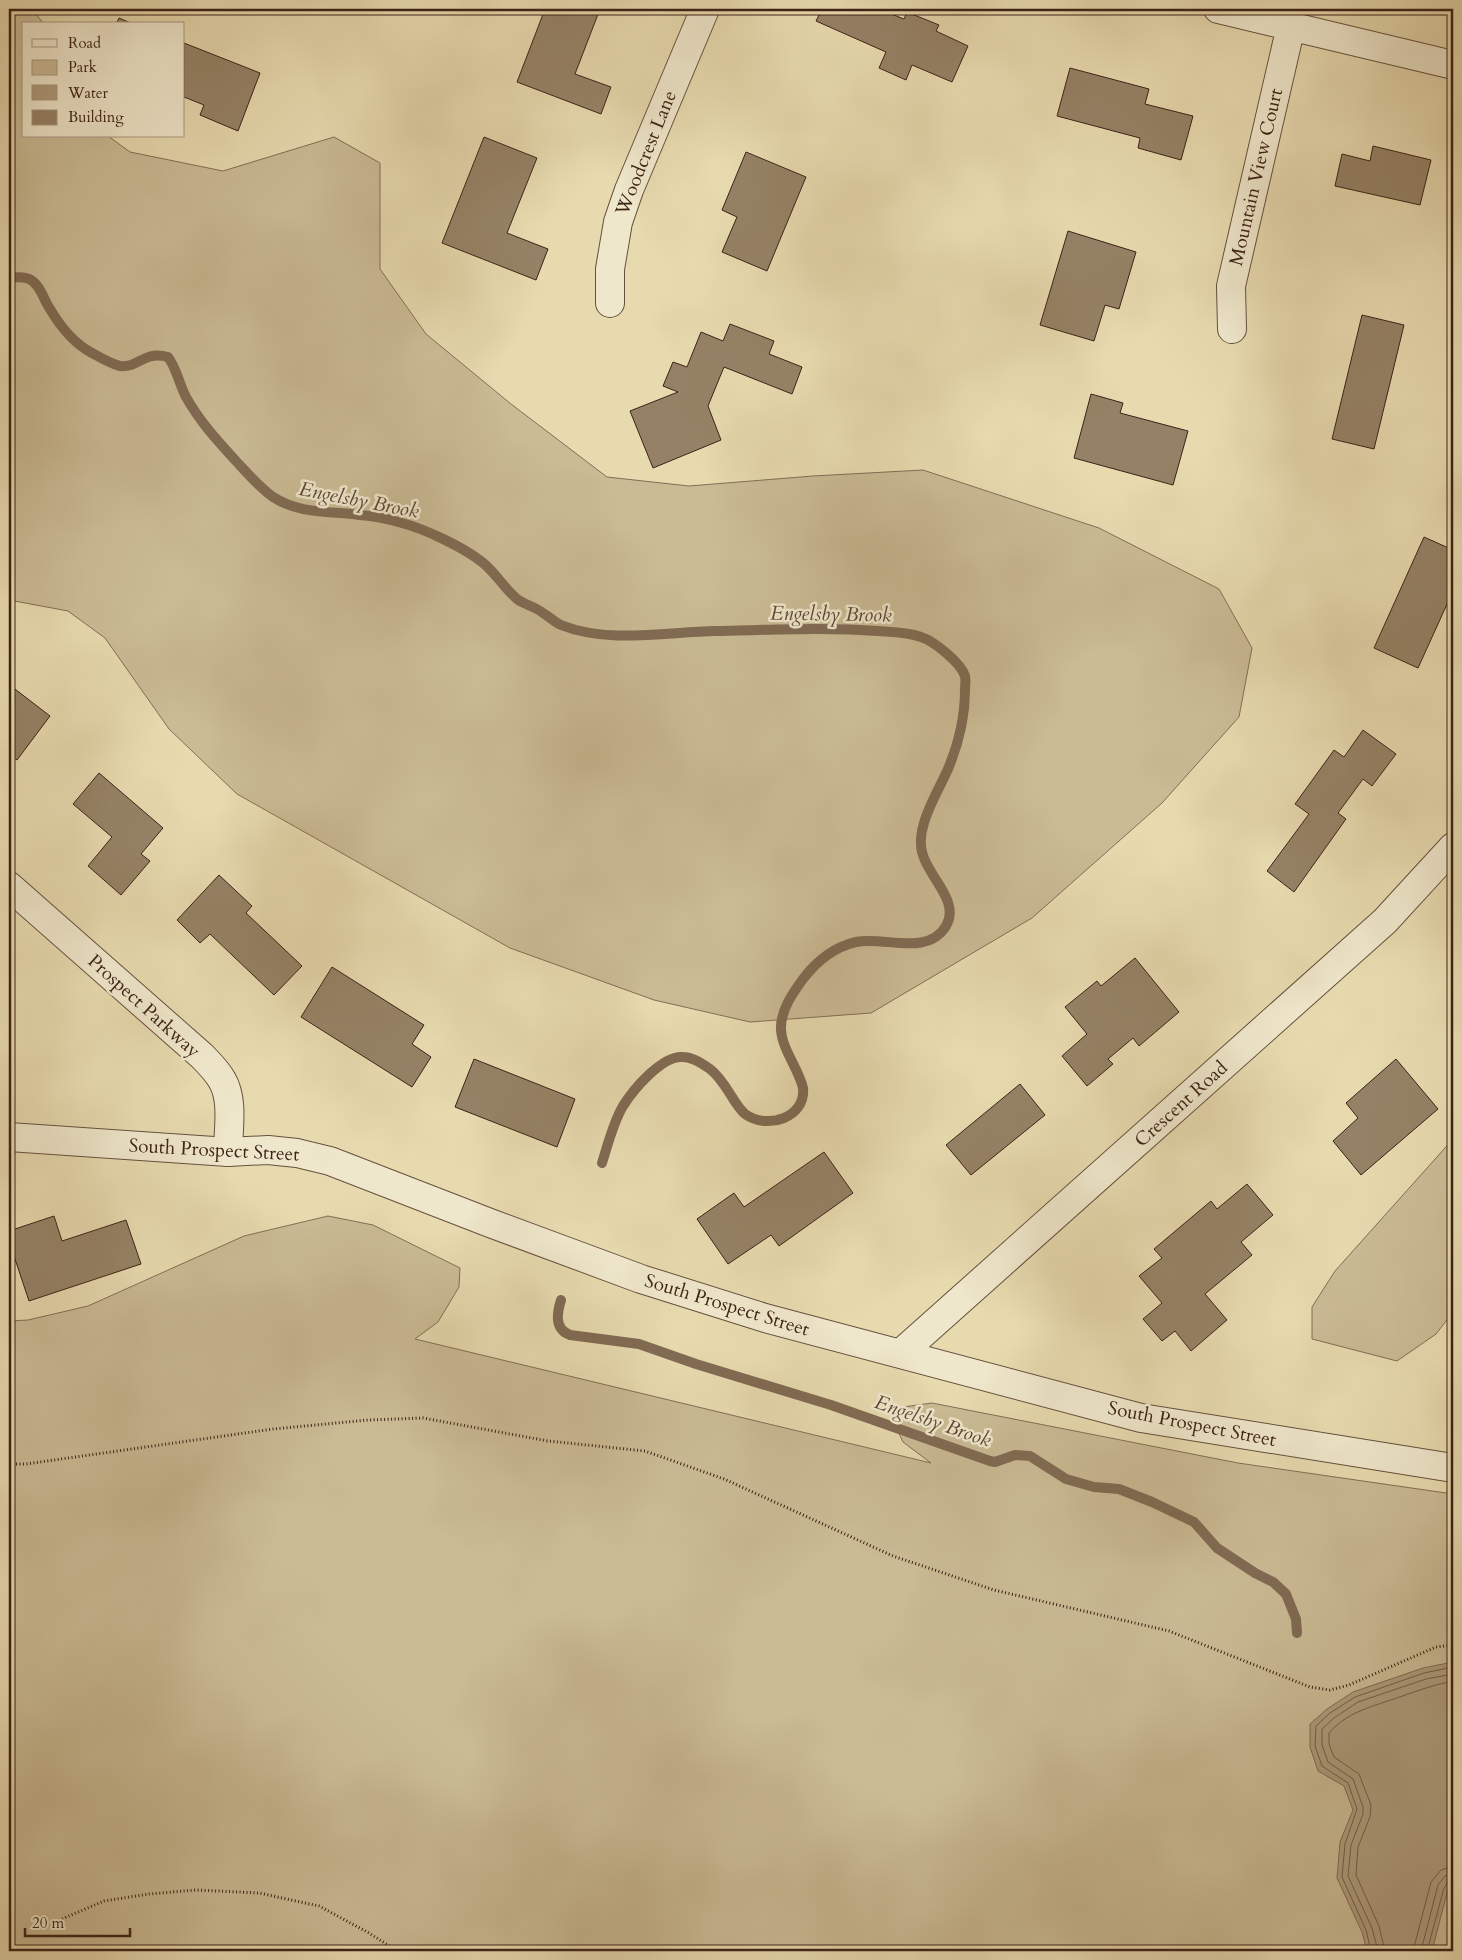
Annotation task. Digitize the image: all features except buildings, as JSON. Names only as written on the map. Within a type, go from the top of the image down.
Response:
[{"type":"street","name":"Woodcrest Lane","points":[[610,303],[610,269],[618,222],[629,190],[705,9]]},
{"type":"street","points":[[1218,9],[1453,65]]},
{"type":"street","name":"Mountain View Court","points":[[1232,329],[1231,286],[1291,26]]},
{"type":"street","name":"Crescent Road","points":[[901,1353],[1385,921],[1453,847]]},
{"type":"street","name":"Prospect Parkway","points":[[9,886],[202,1056],[223,1081],[229,1104],[228,1152]]},
{"type":"street","name":"South Prospect Street","points":[[9,1137],[228,1152],[268,1150],[297,1153],[330,1161],[499,1227],[642,1279],[765,1318],[1141,1418],[1453,1468]]},
{"type":"path","points":[[9,1464],[26,1464],[273,1429],[368,1420],[423,1418],[548,1441],[645,1451],[724,1479],[893,1556],[994,1590],[1169,1631],[1310,1687],[1330,1690],[1349,1685],[1436,1647],[1453,1645]]},
{"type":"path","points":[[62,1918],[104,1901],[149,1894],[196,1890],[259,1893],[319,1906],[369,1933],[397,1951]]},
{"type":"green space","points":[[9,9],[32,9],[42,22],[22,22],[22,138],[111,138],[130,152],[223,171],[334,137],[380,163],[380,269],[426,334],[511,404],[607,477],[689,486],[813,476],[923,470],[1099,528],[1219,589],[1252,648],[1239,717],[1162,803],[1032,918],[871,1013],[750,1022],[654,1000],[510,948],[237,794],[169,729],[105,638],[68,611],[9,600]]},
{"type":"green space","points":[[1453,1139],[1453,1312],[1436,1334],[1397,1361],[1312,1339],[1312,1307],[1335,1271]]},
{"type":"green space","points":[[328,1216],[373,1225],[460,1268],[459,1287],[438,1322],[415,1339],[931,1463],[903,1442],[895,1425],[903,1407],[932,1403],[1238,1463],[1453,1494],[1453,1951],[9,1951],[9,1321],[28,1320],[88,1306],[244,1236]]},
{"type":"water","points":[[1453,1662],[1453,1882],[1448,1889],[1432,1951],[1367,1951],[1362,1932],[1337,1878],[1340,1842],[1353,1810],[1344,1786],[1318,1771],[1310,1747],[1310,1724],[1327,1709],[1353,1692],[1423,1668]]},
{"type":"waterway","name":"Engelsby Brook","points":[[9,278],[23,277],[34,283],[68,334],[80,345],[106,361],[120,366],[127,366],[147,357],[160,355],[168,357],[174,366],[186,397],[203,423],[249,475],[273,497],[304,509],[381,518],[432,534],[474,556],[487,566],[517,599],[561,625],[579,631],[617,636],[796,629],[837,629],[900,633],[916,635],[926,639],[946,653],[958,665],[965,676],[965,700],[958,740],[948,769],[926,816],[921,838],[921,849],[925,861],[946,898],[949,907],[949,917],[946,926],[938,935],[928,941],[917,943],[867,941],[848,944],[826,956],[808,973],[789,1001],[783,1013],[781,1026],[783,1042],[803,1088],[802,1098],[792,1114],[774,1121],[754,1119],[741,1110],[721,1080],[710,1069],[690,1058],[675,1058],[657,1067],[641,1083],[623,1106],[616,1119],[602,1163]]},
{"type":"waterway","name":"Engelsby Brook","points":[[561,1300],[558,1310],[559,1325],[561,1329],[570,1335],[639,1344],[696,1364],[831,1405],[990,1461],[995,1462],[1015,1455],[1030,1456],[1066,1479],[1094,1487],[1119,1489],[1152,1502],[1194,1522],[1217,1548],[1255,1573],[1273,1582],[1286,1594],[1296,1619],[1297,1633]]}]
